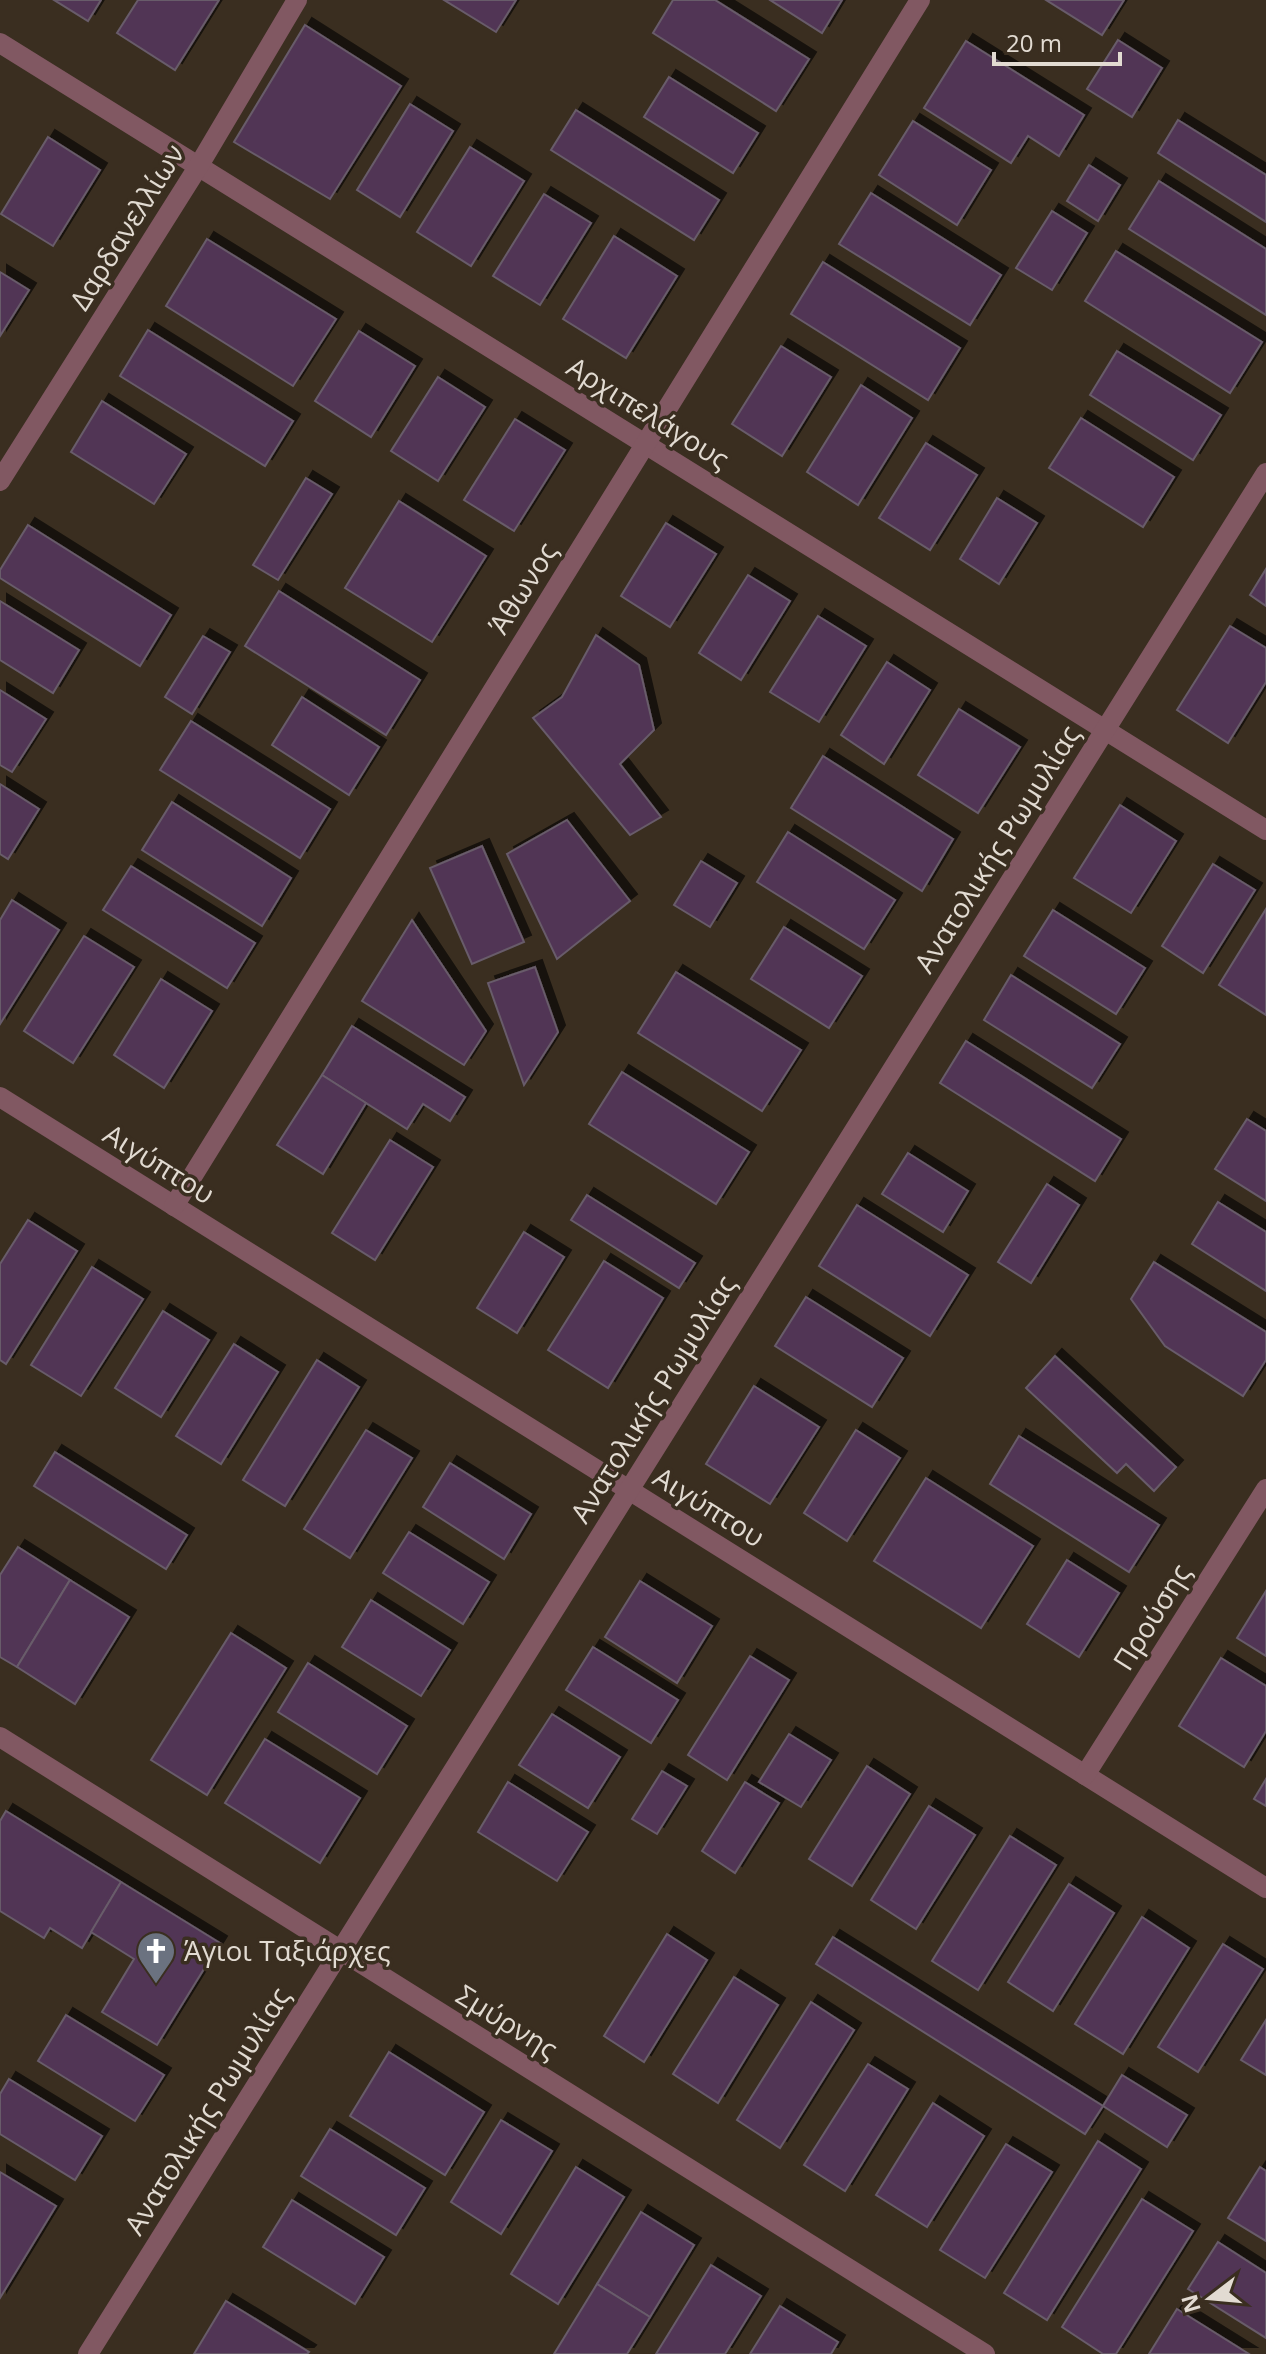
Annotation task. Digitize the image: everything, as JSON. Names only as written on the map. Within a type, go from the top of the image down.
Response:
[{"type":"street","name":"Δαρδανελλίων","points":[[0,481],[198,167],[297,0]]},
{"type":"street","name":"Άθωνος","points":[[174,1206],[920,0]]},
{"type":"street","name":"Αρχιπελάγους","points":[[0,43],[1266,830]]},
{"type":"street","name":"Ανατολικής Ρωμυλίας","points":[[88,2354],[1266,473]]},
{"type":"street","name":"Αιγύπτου","points":[[0,1097],[1266,1888]]},
{"type":"street","name":"Προύσης","points":[[1085,1775],[1266,1489]]},
{"type":"street","name":"Σμύρνης","points":[[0,1737],[985,2354]]},
{"type":"building","points":[[54,0],[101,0],[88,21]]},
{"type":"building","points":[[138,0],[219,0],[175,70],[117,33]]},
{"type":"building","points":[[444,0],[516,0],[496,32]]},
{"type":"building","points":[[673,0],[715,0],[809,59],[776,111],[653,33]]},
{"type":"building","points":[[770,0],[842,0],[822,33]]},
{"type":"building","points":[[1046,0],[1124,0],[1102,35]]},
{"type":"building","points":[[305,25],[401,86],[330,199],[234,142]]},
{"type":"building","points":[[1118,40],[1162,68],[1132,117],[1087,89]]},
{"type":"building","points":[[966,41],[1084,115],[1059,156],[1028,136],[1011,163],[924,108]]},
{"type":"building","points":[[669,77],[758,133],[733,173],[644,117]]},
{"type":"building","points":[[410,104],[453,131],[400,217],[357,190]]},
{"type":"building","points":[[576,110],[719,200],[694,240],[551,150]]},
{"type":"building","points":[[1178,120],[1266,175],[1266,222],[1158,153]]},
{"type":"building","points":[[913,121],[991,170],[957,225],[879,175]]},
{"type":"building","points":[[48,137],[100,170],[53,246],[1,214]]},
{"type":"building","points":[[470,147],[524,181],[471,266],[417,232]]},
{"type":"building","points":[[1089,165],[1120,185],[1098,221],[1067,201]]},
{"type":"building","points":[[1159,181],[1266,249],[1266,315],[1129,229]]},
{"type":"building","points":[[871,193],[1001,275],[970,325],[839,244]]},
{"type":"building","points":[[544,194],[591,223],[540,305],[493,276]]},
{"type":"building","points":[[1052,211],[1087,233],[1052,290],[1016,268]]},
{"type":"building","points":[[614,236],[677,276],[626,358],[563,319]]},
{"type":"building","points":[[207,239],[336,319],[293,386],[166,306]]},
{"type":"building","points":[[1116,251],[1262,342],[1230,393],[1085,301]]},
{"type":"building","points":[[823,262],[960,348],[928,400],[791,314]]},
{"type":"building","points":[[0,272],[29,290],[0,336]]},
{"type":"building","points":[[148,330],[293,421],[265,466],[120,376]]},
{"type":"building","points":[[359,331],[415,366],[371,437],[315,401]]},
{"type":"building","points":[[781,346],[831,377],[782,456],[732,424]]},
{"type":"building","points":[[1117,351],[1221,415],[1193,460],[1090,395]]},
{"type":"building","points":[[438,377],[485,407],[438,481],[391,451]]},
{"type":"building","points":[[861,385],[912,418],[858,505],[807,472]]},
{"type":"building","points":[[102,401],[186,454],[154,504],[71,452]]},
{"type":"building","points":[[1081,418],[1174,477],[1143,527],[1049,468]]},
{"type":"building","points":[[515,419],[565,450],[514,531],[464,500]]},
{"type":"building","points":[[926,443],[977,475],[930,550],[879,518]]},
{"type":"building","points":[[306,478],[332,494],[278,580],[253,565]]},
{"type":"building","points":[[997,498],[1037,523],[999,584],[960,559]]},
{"type":"building","points":[[399,501],[486,556],[432,642],[345,588]]},
{"type":"building","points":[[666,523],[716,554],[670,627],[621,596]]},
{"type":"building","points":[[28,525],[171,615],[140,666],[0,578],[0,570]]},
{"type":"building","points":[[1266,569],[1266,606],[1250,595]]},
{"type":"building","points":[[748,575],[790,601],[741,680],[699,653]]},
{"type":"building","points":[[279,591],[420,680],[386,735],[245,646]]},
{"type":"building","points":[[0,601],[79,650],[53,693],[0,660]]},
{"type":"building","points":[[818,616],[866,646],[819,722],[770,692]]},
{"type":"building","points":[[1230,626],[1266,648],[1266,682],[1228,743],[1177,710]]},
{"type":"building","points":[[596,635],[639,665],[654,730],[620,764],[661,817],[630,835],[533,718],[562,697]]},
{"type":"building","points":[[203,636],[230,652],[192,714],[165,697]]},
{"type":"building","points":[[887,662],[930,690],[884,764],[841,735]]},
{"type":"building","points":[[0,690],[46,719],[12,772],[0,765]]},
{"type":"building","points":[[302,697],[379,747],[349,795],[272,745]]},
{"type":"building","points":[[959,709],[1020,747],[978,813],[918,775]]},
{"type":"building","points":[[191,721],[330,809],[300,858],[160,770]]},
{"type":"building","points":[[823,756],[953,839],[922,891],[791,808]]},
{"type":"building","points":[[0,784],[39,809],[8,859],[0,854]]},
{"type":"building","points":[[172,802],[291,878],[262,926],[142,850]]},
{"type":"building","points":[[1120,805],[1176,841],[1131,913],[1074,878]]},
{"type":"building","points":[[567,820],[630,901],[557,959],[507,854]]},
{"type":"building","points":[[788,832],[895,900],[864,949],[757,882]]},
{"type":"building","points":[[482,846],[524,942],[472,964],[430,868]]},
{"type":"building","points":[[701,861],[737,883],[710,927],[674,905]]},
{"type":"building","points":[[1213,864],[1255,890],[1203,973],[1162,946]]},
{"type":"building","points":[[131,866],[255,943],[227,988],[103,910]]},
{"type":"building","points":[[12,900],[59,930],[0,1024],[0,920]]},
{"type":"building","points":[[1266,909],[1266,1015],[1219,985]]},
{"type":"building","points":[[1053,910],[1145,968],[1116,1014],[1024,956]]},
{"type":"building","points":[[412,920],[486,1031],[464,1065],[362,1001]]},
{"type":"building","points":[[784,927],[862,976],[829,1028],[751,979]]},
{"type":"building","points":[[84,936],[134,967],[73,1063],[24,1031]]},
{"type":"building","points":[[535,967],[558,1032],[524,1085],[488,983]]},
{"type":"building","points":[[676,972],[801,1050],[762,1111],[638,1033]]},
{"type":"building","points":[[1011,975],[1120,1044],[1092,1088],[984,1020]]},
{"type":"building","points":[[161,979],[212,1011],[164,1088],[114,1055]]},
{"type":"building","points":[[352,1026],[465,1097],[450,1121],[423,1104],[407,1129],[322,1075]]},
{"type":"building","points":[[966,1041],[1121,1139],[1095,1181],[940,1083]]},
{"type":"building","points":[[622,1072],[749,1152],[716,1204],[589,1124]]},
{"type":"building","points":[[322,1075],[366,1103],[323,1174],[277,1145]]},
{"type":"building","points":[[1247,1119],[1266,1131],[1266,1201],[1215,1169]]},
{"type":"building","points":[[390,1140],[433,1167],[375,1260],[332,1233]]},
{"type":"building","points":[[908,1153],[968,1191],[943,1232],[882,1194]]},
{"type":"building","points":[[1047,1184],[1079,1205],[1031,1283],[998,1262]]},
{"type":"building","points":[[587,1195],[695,1263],[679,1288],[571,1220]]},
{"type":"building","points":[[1218,1202],[1266,1232],[1266,1291],[1192,1244]]},
{"type":"building","points":[[857,1205],[968,1275],[930,1336],[819,1266]]},
{"type":"building","points":[[28,1220],[77,1251],[6,1364],[0,1360],[0,1264]]},
{"type":"building","points":[[524,1232],[564,1257],[517,1333],[477,1308]]},
{"type":"building","points":[[604,1261],[663,1298],[608,1388],[548,1350]]},
{"type":"building","points":[[1154,1262],[1266,1332],[1266,1360],[1243,1396],[1165,1346],[1131,1299]]},
{"type":"building","points":[[92,1267],[143,1299],[81,1396],[31,1365]]},
{"type":"building","points":[[806,1297],[903,1358],[872,1407],[775,1346]]},
{"type":"building","points":[[163,1311],[209,1340],[161,1417],[115,1388]]},
{"type":"building","points":[[234,1344],[278,1372],[221,1464],[176,1436]]},
{"type":"building","points":[[1055,1356],[1176,1467],[1154,1491],[1126,1464],[1117,1473],[1026,1388]]},
{"type":"building","points":[[317,1360],[359,1387],[285,1506],[243,1480]]},
{"type":"building","points":[[754,1386],[819,1427],[770,1504],[706,1464]]},
{"type":"building","points":[[366,1430],[412,1458],[350,1558],[304,1529]]},
{"type":"building","points":[[856,1430],[900,1458],[847,1541],[804,1513]]},
{"type":"building","points":[[1019,1436],[1159,1525],[1129,1572],[990,1484]]},
{"type":"building","points":[[55,1452],[187,1535],[166,1569],[34,1486]]},
{"type":"building","points":[[450,1463],[531,1514],[504,1559],[423,1507]]},
{"type":"building","points":[[926,1478],[1033,1546],[981,1628],[874,1561]]},
{"type":"building","points":[[409,1532],[489,1582],[463,1624],[383,1573]]},
{"type":"building","points":[[18,1547],[70,1580],[17,1667],[0,1657],[0,1575]]},
{"type":"building","points":[[1067,1560],[1119,1593],[1079,1657],[1027,1624]]},
{"type":"building","points":[[70,1580],[129,1617],[75,1704],[17,1667]]},
{"type":"building","points":[[640,1581],[712,1626],[677,1683],[605,1637]]},
{"type":"building","points":[[1266,1591],[1266,1656],[1237,1638]]},
{"type":"building","points":[[371,1600],[450,1650],[421,1696],[342,1647]]},
{"type":"building","points":[[231,1633],[286,1668],[207,1795],[151,1760]]},
{"type":"building","points":[[593,1647],[678,1700],[651,1743],[566,1690]]},
{"type":"building","points":[[750,1656],[789,1680],[727,1780],[688,1755]]},
{"type":"building","points":[[1221,1658],[1266,1686],[1266,1731],[1244,1767],[1179,1726]]},
{"type":"building","points":[[308,1663],[407,1726],[377,1774],[278,1712]]},
{"type":"building","points":[[552,1714],[620,1757],[588,1808],[519,1765]]},
{"type":"building","points":[[789,1734],[831,1760],[801,1807],[759,1782]]},
{"type":"building","points":[[265,1739],[360,1798],[320,1863],[225,1803]]},
{"type":"building","points":[[867,1766],[910,1794],[852,1886],[809,1859]]},
{"type":"building","points":[[662,1771],[687,1786],[657,1834],[632,1819]]},
{"type":"building","points":[[1266,1779],[1266,1806],[1254,1799]]},
{"type":"building","points":[[508,1782],[588,1832],[557,1881],[478,1832]]},
{"type":"building","points":[[745,1782],[779,1803],[735,1873],[702,1851]]},
{"type":"building","points":[[929,1806],[975,1835],[916,1929],[871,1900]]},
{"type":"building","points":[[6,1811],[121,1882],[82,1948],[50,1928],[44,1938],[0,1911],[0,1821]]},
{"type":"building","points":[[1010,1836],[1056,1865],[978,1990],[932,1961]]},
{"type":"building","name":"Άγιοι Ταξιάρχες","points":[[121,1882],[220,1943],[157,2045],[102,2012],[134,1959],[91,1932]]},
{"type":"building","points":[[1069,1884],[1114,1913],[1053,2011],[1008,1982]]},
{"type":"building","points":[[1142,1917],[1189,1948],[1123,2054],[1075,2024]]},
{"type":"building","points":[[667,1934],[707,1960],[644,2062],[604,2036]]},
{"type":"building","points":[[833,1937],[1103,2106],[1085,2134],[816,1964]]},
{"type":"building","points":[[1223,1944],[1263,1969],[1198,2072],[1158,2047]]},
{"type":"building","points":[[734,1977],[778,2005],[718,2103],[673,2074]]},
{"type":"building","points":[[811,2002],[854,2030],[780,2148],[737,2120]]},
{"type":"building","points":[[66,2015],[164,2075],[135,2121],[38,2061]]},
{"type":"building","points":[[1266,2020],[1266,2075],[1241,2060]]},
{"type":"building","points":[[389,2052],[484,2112],[445,2175],[350,2116]]},
{"type":"building","points":[[868,2064],[908,2089],[845,2191],[804,2165]]},
{"type":"building","points":[[1122,2075],[1187,2115],[1167,2147],[1103,2106]]},
{"type":"building","points":[[9,2079],[102,2136],[75,2180],[0,2134],[0,2094]]},
{"type":"building","points":[[933,2103],[984,2136],[927,2227],[876,2195]]},
{"type":"building","points":[[501,2120],[552,2151],[501,2234],[451,2202]]},
{"type":"building","points":[[330,2129],[425,2188],[396,2235],[301,2176]]},
{"type":"building","points":[[1098,2141],[1141,2169],[1047,2320],[1004,2293]]},
{"type":"building","points":[[1006,2144],[1052,2172],[985,2278],[940,2250]]},
{"type":"building","points":[[576,2167],[624,2197],[558,2304],[511,2274]]},
{"type":"building","points":[[1260,2167],[1266,2171],[1266,2241],[1228,2218]]},
{"type":"building","points":[[0,2172],[56,2206],[0,2298]]},
{"type":"building","points":[[1142,2199],[1193,2231],[1116,2354],[1103,2354],[1062,2327]]},
{"type":"building","points":[[292,2200],[384,2257],[355,2304],[263,2247]]},
{"type":"building","points":[[641,2212],[694,2245],[650,2317],[597,2284]]},
{"type":"building","points":[[1218,2242],[1266,2273],[1266,2338],[1188,2289]]},
{"type":"building","points":[[711,2265],[761,2296],[725,2354],[656,2354]]},
{"type":"building","points":[[597,2284],[650,2317],[627,2354],[554,2354]]},
{"type":"building","points":[[226,2301],[309,2352],[194,2354]]},
{"type":"building","points":[[780,2306],[838,2342],[831,2354],[750,2354]]},
{"type":"building","points":[[1177,2309],[1249,2354],[1149,2354]]},
{"type":"place","name":"Άγιοι Ταξιάρχες","points":[[156,1985]]}]
